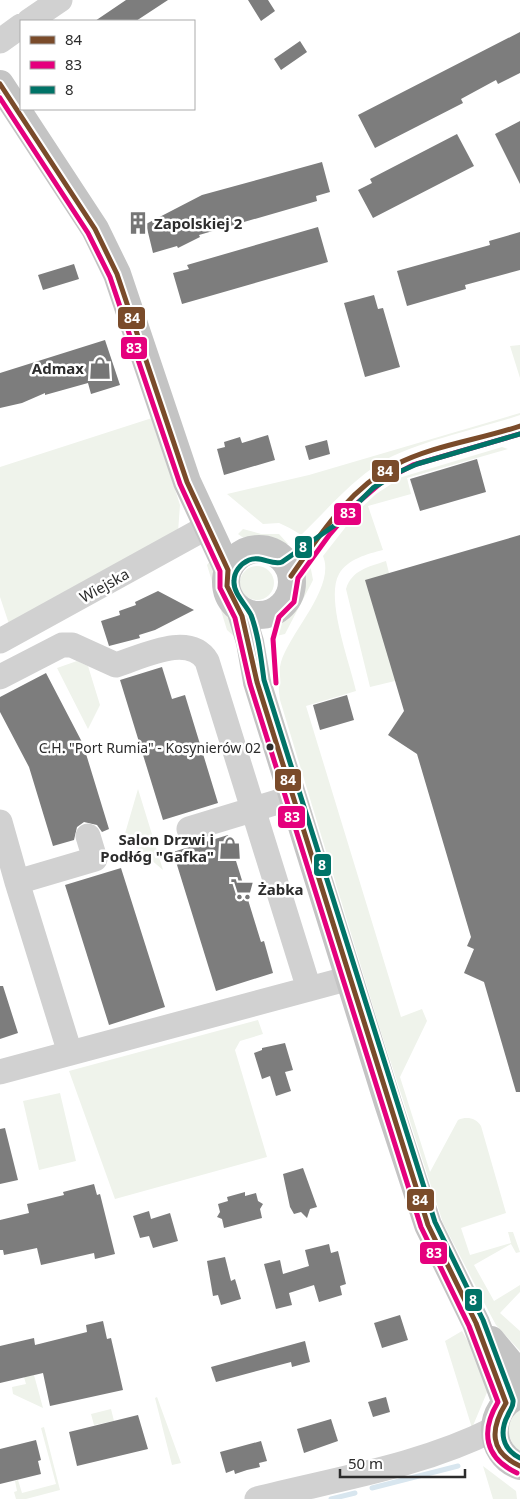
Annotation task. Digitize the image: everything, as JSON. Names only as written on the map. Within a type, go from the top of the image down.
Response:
[{"type":"main road","points":[[0,84],[74,195],[106,250],[131,313],[187,482],[228,570]]},
{"type":"main road","points":[[187,482],[231,534],[252,550],[270,552],[278,556],[288,568],[291,576],[291,587],[288,597],[282,606],[273,612],[256,615],[240,609],[227,592],[228,570],[238,557],[252,550]]},
{"type":"main road","points":[[240,609],[250,642],[257,682],[388,1103],[428,1225],[513,1399],[498,1415],[505,1449]]},
{"type":"main road","points":[[272,727],[267,630],[273,612]]},
{"type":"main road","points":[[476,1323],[520,1375]]},
{"type":"street","points":[[30,20],[60,0]]},
{"type":"street","points":[[0,41],[20,27]]},
{"type":"street","name":"Wiejska","points":[[0,641],[207,527]]},
{"type":"street","points":[[0,677],[62,645],[72,645],[116,665],[175,647],[196,649],[207,662],[309,989]]},
{"type":"street","points":[[189,829],[294,797]]},
{"type":"street","points":[[0,822],[70,1053]]},
{"type":"street","points":[[17,882],[95,859],[88,836]]},
{"type":"street","points":[[0,1072],[350,978]]},
{"type":"street","points":[[257,1499],[425,1457],[505,1449]]},
{"type":"shaded area","points":[[520,345],[520,378],[510,346]]},
{"type":"shaded area","points":[[520,413],[520,415],[511,418],[409,449],[380,463],[348,488],[301,535],[279,523],[263,524],[227,494],[309,475]]},
{"type":"shaded area","points":[[152,418],[180,505],[178,532],[11,630],[0,597],[0,467]]},
{"type":"shaded area","points":[[502,447],[508,449],[407,478],[411,494],[368,506],[383,550],[364,555],[347,564],[339,574],[335,585],[335,599],[340,631],[356,691],[306,706],[401,1017],[422,1009],[427,1021],[400,1077],[430,1172],[458,1120],[471,1118],[481,1126],[506,1213],[461,1228],[470,1255],[511,1243],[508,1232],[513,1232],[520,1252],[516,1253],[511,1244],[474,1265],[494,1301],[520,1285],[520,1292],[500,1313],[520,1331],[520,1351],[496,1325],[443,1223],[380,1029],[280,700],[279,685],[281,662],[286,650],[318,595],[323,581],[325,568],[323,556],[359,510],[376,494],[402,477]]},
{"type":"shaded area","points":[[243,529],[261,534],[279,534],[288,544],[269,547],[256,544],[238,534]]},
{"type":"shaded area","points":[[215,555],[220,572],[219,591],[221,599],[232,612],[236,638],[227,630],[207,565]]},
{"type":"shaded area","points":[[386,561],[389,573],[395,681],[370,687],[346,589],[352,577],[357,573],[367,567]]},
{"type":"shaded area","points":[[310,564],[313,580],[310,586],[285,634],[272,637],[276,623],[294,599],[297,582]]},
{"type":"shaded area","points":[[257,566],[264,567],[269,571],[273,576],[273,590],[269,595],[264,599],[257,600],[250,599],[245,595],[241,590],[240,583],[241,576],[245,571],[250,567]]},
{"type":"shaded area","points":[[77,661],[88,666],[100,705],[88,729],[57,668]]},
{"type":"shaded area","points":[[138,789],[163,870],[124,837]]},
{"type":"shaded area","points":[[258,1020],[263,1034],[240,1041],[235,1050],[267,1157],[115,1199],[69,1071]]},
{"type":"shaded area","points":[[60,1093],[76,1161],[39,1170],[23,1101]]},
{"type":"shaded area","points":[[462,1331],[485,1372],[488,1390],[472,1428],[445,1341]]},
{"type":"shaded area","points":[[34,1375],[43,1408],[13,1394],[12,1387],[26,1384],[24,1377]]},
{"type":"shaded area","points":[[157,1397],[181,1463],[172,1465],[155,1398]]},
{"type":"shaded area","points":[[111,1409],[114,1421],[94,1425],[91,1414]]},
{"type":"shaded area","points":[[520,1410],[520,1452],[512,1442],[509,1425],[515,1414]]},
{"type":"shaded area","points":[[44,1427],[60,1490],[26,1499],[16,1499],[14,1492],[17,1491],[15,1481],[18,1480],[22,1493],[56,1484],[41,1428]]},
{"type":"shaded area","points":[[483,1466],[516,1491],[517,1499],[493,1499]]},
{"type":"building","points":[[126,0],[168,0],[138,20],[96,20]]},
{"type":"building","points":[[248,0],[268,0],[275,11],[261,21]]},
{"type":"building","points":[[520,32],[520,73],[498,84],[496,80],[461,99],[463,103],[375,148],[358,115]]},
{"type":"building","points":[[300,41],[307,52],[281,70],[274,59]]},
{"type":"building","points":[[520,121],[520,184],[495,134]]},
{"type":"building","points":[[457,134],[474,166],[373,218],[358,190],[372,183],[370,179]]},
{"type":"building","points":[[322,162],[330,192],[316,196],[317,201],[199,235],[200,237],[178,248],[177,246],[153,253],[146,224],[202,195]]},
{"type":"building","points":[[318,227],[328,262],[182,304],[173,273],[189,269],[187,265]]},
{"type":"building","points":[[520,232],[520,270],[465,285],[466,289],[407,306],[397,271],[490,245],[489,241]]},
{"type":"building","points":[[74,264],[79,279],[43,290],[38,275]]},
{"type":"building","points":[[374,295],[378,309],[383,308],[400,367],[365,377],[344,303]]},
{"type":"building","points":[[105,340],[120,385],[91,394],[88,383],[45,395],[45,393],[22,403],[0,408],[0,373]]},
{"type":"building","points":[[268,435],[275,460],[224,475],[217,449],[225,447],[224,442],[240,437],[242,443]]},
{"type":"building","points":[[327,440],[330,454],[309,460],[305,446]]},
{"type":"building","points":[[477,459],[486,492],[420,511],[410,479]]},
{"type":"building","points":[[520,535],[520,1092],[516,1092],[484,982],[464,973],[474,949],[467,946],[471,937],[417,754],[388,735],[404,711],[365,580]]},
{"type":"building","points":[[158,591],[194,610],[155,630],[139,635],[140,638],[109,646],[101,621],[120,615],[119,611],[136,605],[135,602]]},
{"type":"building","points":[[162,667],[172,699],[185,695],[218,803],[163,820],[120,680]]},
{"type":"building","points":[[46,673],[83,744],[109,829],[102,832],[97,825],[84,822],[77,827],[74,840],[53,846],[29,767],[0,712],[0,697]]},
{"type":"building","points":[[347,695],[354,720],[320,730],[313,705]]},
{"type":"building","points":[[228,835],[261,942],[264,941],[273,973],[216,991],[173,852]]},
{"type":"building","points":[[121,868],[165,1007],[109,1025],[65,885]]},
{"type":"building","points":[[0,986],[3,986],[18,1033],[0,1039]]},
{"type":"building","points":[[285,1043],[293,1070],[285,1072],[291,1091],[276,1096],[270,1076],[262,1079],[254,1053],[262,1050],[262,1048]]},
{"type":"building","points":[[5,1128],[18,1180],[0,1184],[0,1129]]},
{"type":"building","points":[[303,1168],[317,1207],[310,1209],[307,1218],[301,1212],[294,1214],[290,1207],[283,1174]]},
{"type":"building","points":[[94,1184],[97,1195],[100,1194],[115,1254],[95,1259],[94,1253],[41,1265],[37,1248],[4,1255],[3,1250],[0,1250],[0,1220],[29,1213],[27,1204],[64,1195],[63,1192]]},
{"type":"building","points":[[245,1192],[245,1196],[256,1193],[258,1201],[263,1204],[260,1209],[262,1218],[224,1228],[222,1219],[217,1217],[220,1212],[218,1204],[228,1201],[227,1197]]},
{"type":"building","points":[[149,1211],[151,1219],[170,1213],[178,1241],[153,1248],[149,1236],[140,1238],[133,1216]]},
{"type":"building","points":[[329,1244],[331,1253],[338,1251],[346,1284],[340,1286],[342,1295],[319,1302],[314,1285],[289,1293],[292,1305],[276,1309],[264,1264],[280,1260],[283,1274],[309,1266],[305,1250]]},
{"type":"building","points":[[225,1257],[231,1281],[235,1279],[241,1299],[221,1305],[218,1295],[213,1296],[207,1261]]},
{"type":"building","points":[[400,1315],[408,1340],[382,1348],[374,1323]]},
{"type":"building","points":[[103,1321],[107,1339],[111,1338],[123,1390],[50,1406],[43,1373],[0,1383],[0,1346],[34,1338],[35,1345],[87,1332],[86,1325]]},
{"type":"building","points":[[305,1341],[310,1362],[292,1367],[291,1362],[216,1382],[211,1367]]},
{"type":"building","points":[[386,1397],[390,1412],[373,1417],[368,1402]]},
{"type":"building","points":[[138,1415],[148,1449],[77,1466],[69,1432]]},
{"type":"building","points":[[331,1419],[338,1441],[304,1453],[297,1429]]},
{"type":"building","points":[[36,1440],[41,1460],[38,1461],[41,1474],[0,1484],[0,1449]]},
{"type":"building","points":[[261,1441],[267,1461],[259,1463],[260,1467],[235,1474],[234,1470],[226,1473],[220,1452]]},
{"type":"waterway","points":[[372,1488],[458,1466]]},
{"type":"waterway","points":[[331,1499],[355,1493]]},
{"type":"transit line","name":"84","points":[[0,84],[95,229],[117,274],[187,482],[228,570]]},
{"type":"transit line","name":"83","points":[[0,98],[88,233],[110,277],[180,484],[220,571],[220,588],[235,618],[250,684],[421,1227],[469,1326],[498,1402],[489,1424],[488,1434],[492,1452],[506,1467],[517,1473]]},
{"type":"transit line","name":"84","points":[[291,576],[337,514],[363,487],[379,475],[395,465],[425,452],[520,426]]},
{"type":"transit line","name":"83","points":[[276,683],[273,639],[279,617],[294,602],[298,578],[330,534],[355,505],[383,481],[413,465],[520,434]]},
{"type":"transit line","name":"8","points":[[520,434],[417,464],[399,472],[373,488],[338,523],[282,562],[274,563],[258,559],[249,560],[238,569],[234,581],[240,599],[254,623],[264,680],[435,1222],[483,1320],[513,1400],[505,1421],[503,1434],[509,1450],[520,1458]]},
{"type":"transit line","name":"84","points":[[228,570],[227,586],[242,616],[257,682],[428,1225],[476,1323],[506,1403]]},
{"type":"transit line","name":"84","points":[[506,1403],[497,1422],[495,1439],[502,1454],[520,1466]]},
{"type":"place","name":"Zapolskiej 2","points":[[138,223]]},
{"type":"place","name":"Admax","points":[[100,368]]},
{"type":"place","name":"C.H. \"Port Rumia\" - Kosynierów 02","points":[[270,747]]},
{"type":"place","name":"Salon Drzwi i Podłóg \"Gafka\"","points":[[230,848]]},
{"type":"place","name":"Żabka","points":[[242,889]]}]
